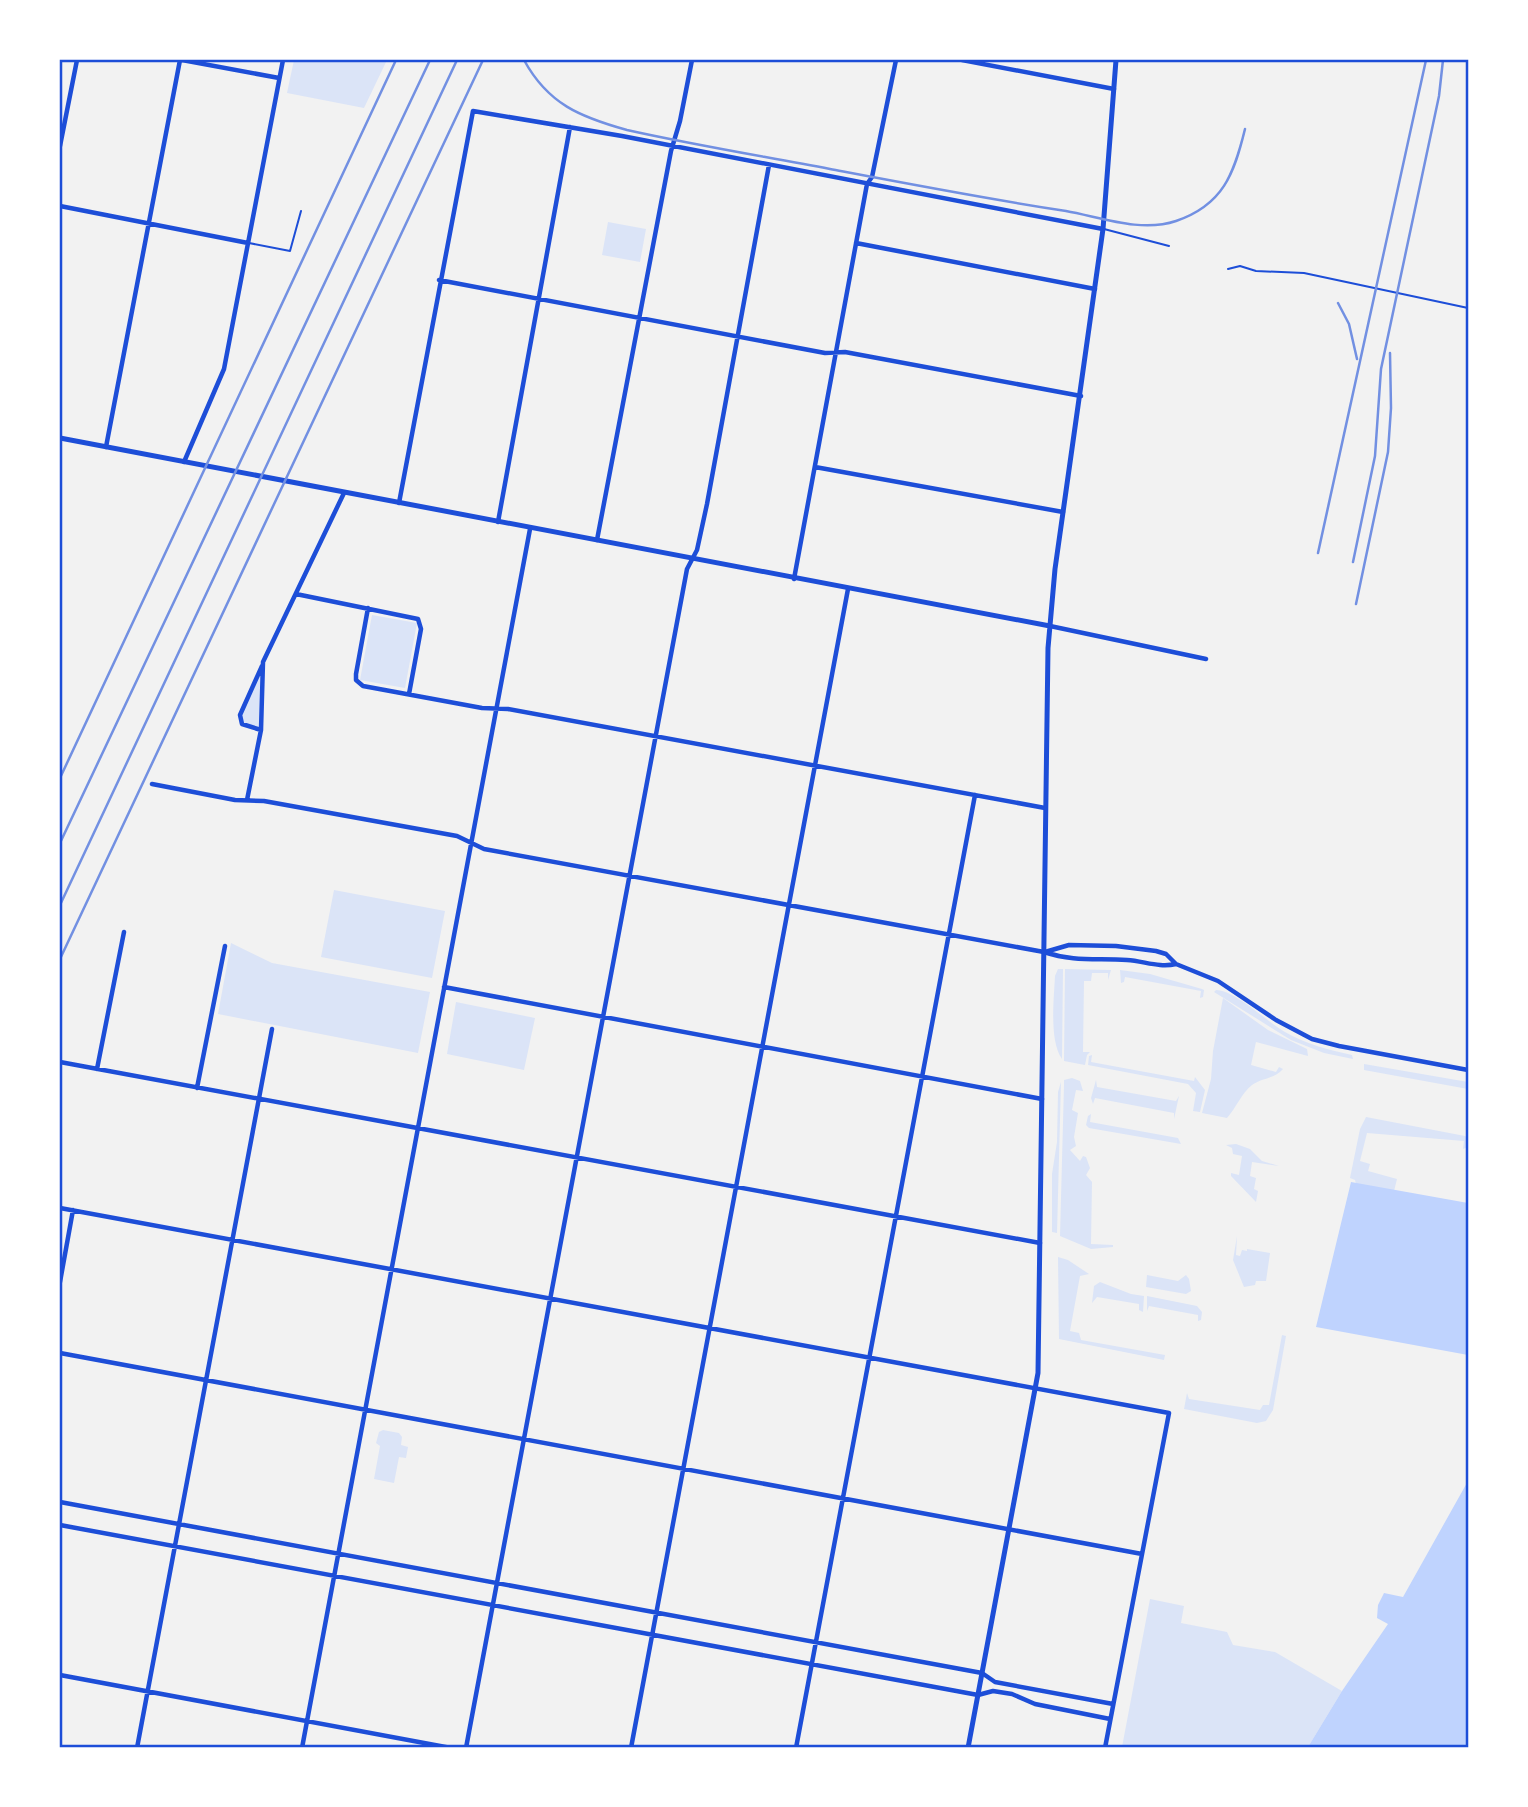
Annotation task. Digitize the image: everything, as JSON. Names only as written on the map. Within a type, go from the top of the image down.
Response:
[{"type":"main road","points":[[968,1748],[1038,1373],[1047,671],[1063,512],[1102,229],[1116,60]]},
{"type":"main road","points":[[60,438],[1050,626]]},
{"type":"street","points":[[60,146],[77,60]]},
{"type":"street","points":[[106,447],[181,60],[279,78]]},
{"type":"street","points":[[184,461],[224,369],[283,60]]},
{"type":"street","points":[[597,541],[672,146],[680,121],[692,60]]},
{"type":"street","points":[[794,579],[867,184],[872,177],[897,60]]},
{"type":"street","points":[[962,60],[1114,89]]},
{"type":"street","points":[[398,504],[473,111],[672,146],[1102,229]]},
{"type":"street","points":[[498,522],[570,127]]},
{"type":"street","points":[[466,1748],[687,569],[697,550],[707,504],[769,165]]},
{"type":"street","points":[[60,206],[248,243]]},
{"type":"street","points":[[856,243],[1095,289]]},
{"type":"street","points":[[439,280],[825,353],[1081,396]]},
{"type":"street","points":[[814,467],[1063,512]]},
{"type":"street","points":[[261,730],[242,724],[240,715],[344,493]]},
{"type":"street","points":[[302,1748],[530,528]]},
{"type":"street","points":[[631,1748],[848,589]]},
{"type":"street","points":[[296,594],[413,617],[420,623],[409,694]]},
{"type":"street","points":[[368,608],[355,674],[356,680],[363,686],[482,708],[508,709],[1045,808]]},
{"type":"street","points":[[1050,626],[1206,659]]},
{"type":"street","points":[[247,800],[261,730],[263,662]]},
{"type":"street","points":[[152,784],[457,836],[484,849],[1044,952],[1065,959],[1129,960],[1163,967],[1176,964]]},
{"type":"street","points":[[796,1748],[975,795]]},
{"type":"street","points":[[97,1069],[124,932]]},
{"type":"street","points":[[1044,952],[1069,945],[1137,947],[1166,954],[1176,964],[1218,981],[1276,1020],[1312,1039],[1468,1070]]},
{"type":"street","points":[[197,1088],[225,946]]},
{"type":"street","points":[[444,986],[1042,1099]]},
{"type":"street","points":[[137,1748],[271,1029]]},
{"type":"street","points":[[60,1062],[1040,1243]]},
{"type":"street","points":[[60,1208],[1169,1413],[1105,1748]]},
{"type":"street","points":[[60,1282],[73,1210]]},
{"type":"street","points":[[60,1353],[1142,1554]]},
{"type":"street","points":[[60,1502],[982,1673],[995,1682],[1113,1704]]},
{"type":"street","points":[[60,1525],[978,1695],[993,1690],[1012,1694],[1035,1704],[1110,1719]]},
{"type":"street","points":[[60,1675],[451,1748]]},
{"type":"lane","points":[[248,243],[290,251],[301,211]]},
{"type":"lane","points":[[1102,229],[1169,246]]},
{"type":"lane","points":[[1228,269],[1240,266],[1256,271],[1304,272],[1468,308]]},
{"type":"shaded area","points":[[294,60],[387,60],[364,108],[287,93]]},
{"type":"shaded area","points":[[608,222],[646,229],[640,262],[602,255]]},
{"type":"shaded area","points":[[372,615],[417,623],[405,688],[360,680]]},
{"type":"shaded area","points":[[263,662],[261,730],[242,724],[240,710]]},
{"type":"shaded area","points":[[334,890],[445,911],[432,978],[321,957]]},
{"type":"shaded area","points":[[231,943],[272,963],[430,992],[418,1053],[218,1014]]},
{"type":"shaded area","points":[[1058,969],[1063,969],[1062,1059],[1055,1042],[1053,1019],[1055,976]]},
{"type":"shaded area","points":[[1065,969],[1111,970],[1108,980],[1108,973],[1092,973],[1091,981],[1084,981],[1083,1052],[1090,1052],[1085,1065],[1064,1061]]},
{"type":"shaded area","points":[[1120,970],[1150,974],[1202,989],[1203,997],[1200,998],[1201,991],[1125,977],[1121,983]]},
{"type":"shaded area","points":[[1216,990],[1232,995],[1293,1036],[1352,1055],[1353,1059],[1324,1053],[1291,1040],[1214,992]]},
{"type":"shaded area","points":[[1223,998],[1268,1030],[1307,1049],[1308,1056],[1256,1042],[1251,1065],[1276,1072],[1279,1067],[1283,1069],[1276,1075],[1252,1085],[1227,1118],[1202,1113],[1211,1079],[1213,1051]]},
{"type":"shaded area","points":[[456,1002],[535,1018],[524,1070],[447,1054]]},
{"type":"shaded area","points":[[1092,1055],[1091,1062],[1194,1081],[1195,1077],[1205,1090],[1200,1112],[1193,1111],[1196,1093],[1188,1084],[1088,1065],[1089,1056]]},
{"type":"shaded area","points":[[1364,1064],[1468,1082],[1468,1089],[1364,1070]]},
{"type":"shaded area","points":[[1072,1078],[1080,1081],[1083,1091],[1076,1090],[1072,1110],[1078,1113],[1074,1137],[1076,1146],[1070,1150],[1080,1161],[1083,1156],[1086,1157],[1090,1168],[1086,1175],[1092,1182],[1091,1244],[1113,1247],[1091,1249],[1060,1236],[1064,1080]]},
{"type":"shaded area","points":[[1096,1080],[1097,1087],[1176,1101],[1179,1096],[1174,1119],[1174,1113],[1095,1098],[1093,1104],[1091,1098]]},
{"type":"shaded area","points":[[1061,1082],[1057,1233],[1052,1232],[1052,1174]]},
{"type":"shaded area","points":[[1091,1114],[1090,1122],[1178,1138],[1181,1144],[1089,1128],[1086,1125]]},
{"type":"shaded area","points":[[1366,1117],[1465,1136],[1468,1138],[1468,1147],[1463,1149],[1464,1141],[1367,1133],[1360,1161],[1370,1164],[1368,1171],[1397,1179],[1394,1191],[1356,1184],[1355,1180],[1350,1178],[1360,1129]]},
{"type":"shaded area","points":[[1236,1144],[1250,1149],[1262,1161],[1279,1166],[1252,1162],[1250,1176],[1256,1178],[1256,1202],[1231,1176],[1231,1173],[1239,1175],[1242,1156],[1233,1154],[1232,1148],[1226,1145]]},
{"type":"shaded area","points":[[1237,1236],[1236,1255],[1240,1256],[1242,1250],[1247,1249],[1270,1253],[1266,1281],[1256,1281],[1255,1285],[1244,1287],[1233,1260]]},
{"type":"shaded area","points":[[1058,1257],[1068,1260],[1089,1274],[1080,1276],[1070,1331],[1079,1333],[1081,1340],[1165,1355],[1164,1360],[1059,1339]]},
{"type":"shaded area","points":[[1147,1275],[1178,1281],[1186,1275],[1191,1291],[1186,1294],[1146,1287]]},
{"type":"shaded area","points":[[1100,1282],[1144,1296],[1143,1312],[1139,1310],[1139,1304],[1097,1297],[1092,1303],[1094,1286]]},
{"type":"shaded area","points":[[1147,1296],[1197,1306],[1202,1312],[1201,1320],[1198,1321],[1198,1315],[1149,1306],[1147,1311]]},
{"type":"shaded area","points":[[1282,1335],[1286,1336],[1273,1410],[1266,1421],[1257,1423],[1184,1409],[1187,1393],[1189,1399],[1260,1410],[1263,1405],[1269,1405]]},
{"type":"shaded area","points":[[383,1430],[399,1433],[402,1437],[401,1445],[408,1447],[406,1458],[399,1457],[394,1483],[374,1479],[380,1446],[376,1443],[379,1432]]},
{"type":"shaded area","points":[[1150,1599],[1184,1606],[1181,1623],[1227,1632],[1233,1645],[1275,1652],[1342,1691],[1308,1747],[1122,1747]]},
{"type":"water","points":[[1351,1182],[1468,1203],[1468,1355],[1316,1327]]},
{"type":"water","points":[[1468,1481],[1468,1747],[1308,1747],[1388,1624],[1377,1618],[1378,1605],[1384,1593],[1403,1597]]},
{"type":"railway","points":[[60,778],[396,60]]},
{"type":"railway","points":[[60,843],[430,60]]},
{"type":"railway","points":[[60,905],[457,60]]},
{"type":"railway","points":[[60,959],[483,60]]},
{"type":"railway","points":[[524,60],[544,88],[567,107],[594,120],[627,130],[1135,225],[1176,221],[1192,214],[1216,197],[1231,174],[1245,129]]},
{"type":"railway","points":[[1318,553],[1426,60]]},
{"type":"railway","points":[[1353,562],[1375,456],[1381,369],[1439,96],[1443,60]]},
{"type":"railway","points":[[1338,303],[1349,324],[1357,359]]},
{"type":"railway","points":[[1356,604],[1388,452],[1391,408],[1390,353]]}]
